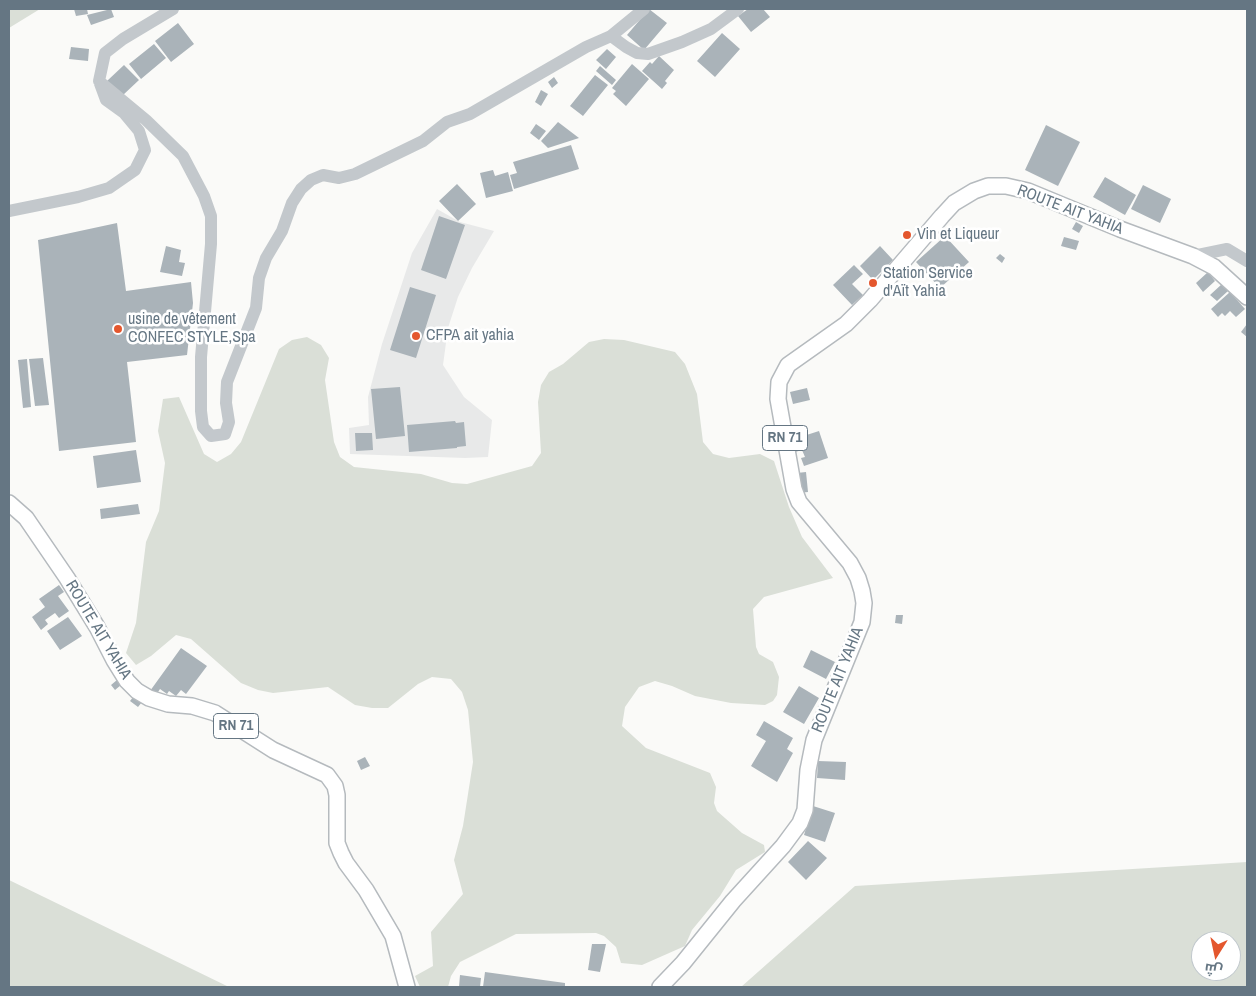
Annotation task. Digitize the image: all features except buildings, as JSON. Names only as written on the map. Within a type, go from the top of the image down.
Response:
[{"type":"main road","name":"ROUTE AIT YAHIA","points":[[660,987],[683,963],[733,901],[783,846],[800,823],[805,810],[808,770],[814,740],[862,622],[864,603],[858,578],[850,563],[799,502],[794,489],[778,399],[779,382],[788,365],[846,324],[870,300],[954,203],[974,191],[988,186],[1006,186],[1028,191],[1120,229],[1193,256],[1214,267],[1247,297]]},
{"type":"main road","name":"ROUTE AIT YAHIA","points":[[9,503],[26,518],[57,563],[97,627],[127,681],[137,691],[149,698],[168,704],[192,706],[215,713],[273,750],[327,774],[334,786],[336,795],[337,842],[339,848],[346,863],[366,890],[393,936],[407,987]]},
{"type":"street","points":[[9,211],[78,197],[109,188],[135,170],[145,150],[139,131],[124,113],[106,100],[98,81],[105,53],[123,39],[173,9]]},
{"type":"street","points":[[98,81],[146,120],[183,156],[204,196],[211,216],[211,244],[201,357],[203,427],[211,436],[225,434],[229,422],[226,403],[227,382],[256,308],[259,278],[266,258],[282,231],[292,203],[301,189],[311,180],[323,175],[339,178],[355,174],[423,141],[447,122],[470,114],[578,51],[611,36],[644,9]]},
{"type":"street","points":[[611,36],[637,53],[648,54],[711,29],[738,9]]},
{"type":"street","points":[[1193,256],[1227,249],[1247,261]]},
{"type":"shaded area","points":[[9,9],[40,9],[9,28]]},
{"type":"shaded area","name":"CFPA ait yahia","points":[[437,209],[460,222],[494,231],[472,268],[458,297],[448,328],[443,365],[464,397],[492,420],[488,457],[350,454],[349,428],[369,425],[368,397],[382,344],[412,253]]},
{"type":"shaded area","points":[[307,337],[321,345],[329,358],[325,380],[334,442],[340,457],[354,467],[421,474],[452,483],[467,484],[532,466],[541,453],[538,402],[541,385],[549,372],[563,364],[589,342],[604,339],[624,340],[675,352],[685,364],[697,394],[703,442],[713,454],[729,458],[760,454],[774,461],[789,507],[802,537],[833,578],[764,597],[753,609],[756,647],[759,654],[773,662],[779,677],[777,695],[773,701],[765,705],[731,703],[695,696],[655,681],[639,687],[625,707],[622,726],[646,748],[710,773],[716,787],[714,803],[717,811],[742,833],[764,845],[765,852],[736,870],[720,896],[692,930],[685,946],[642,965],[621,963],[616,947],[604,936],[596,933],[516,934],[460,962],[451,976],[448,987],[420,987],[415,976],[433,966],[431,932],[463,894],[454,860],[463,826],[473,762],[468,710],[462,692],[451,679],[432,677],[418,684],[388,708],[372,708],[355,705],[328,687],[273,693],[258,690],[241,683],[191,639],[176,635],[151,656],[136,665],[126,653],[136,623],[146,542],[159,511],[165,463],[158,431],[163,399],[179,397],[204,454],[217,462],[231,454],[241,442],[279,349],[292,340]]},
{"type":"shaded area","points":[[1247,862],[1247,987],[741,987],[855,886]]},
{"type":"shaded area","points":[[9,880],[229,987],[9,987]]},
{"type":"place","name":"Vin et Liqueur","points":[[907,235]]},
{"type":"place","name":"Station Service d'Aït Yahia","points":[[873,283]]},
{"type":"place","name":"usine de vêtement CONFEC STYLE,Spa","points":[[118,329]]},
{"type":"place","name":"CFPA ait yahia","points":[[416,336]]}]
